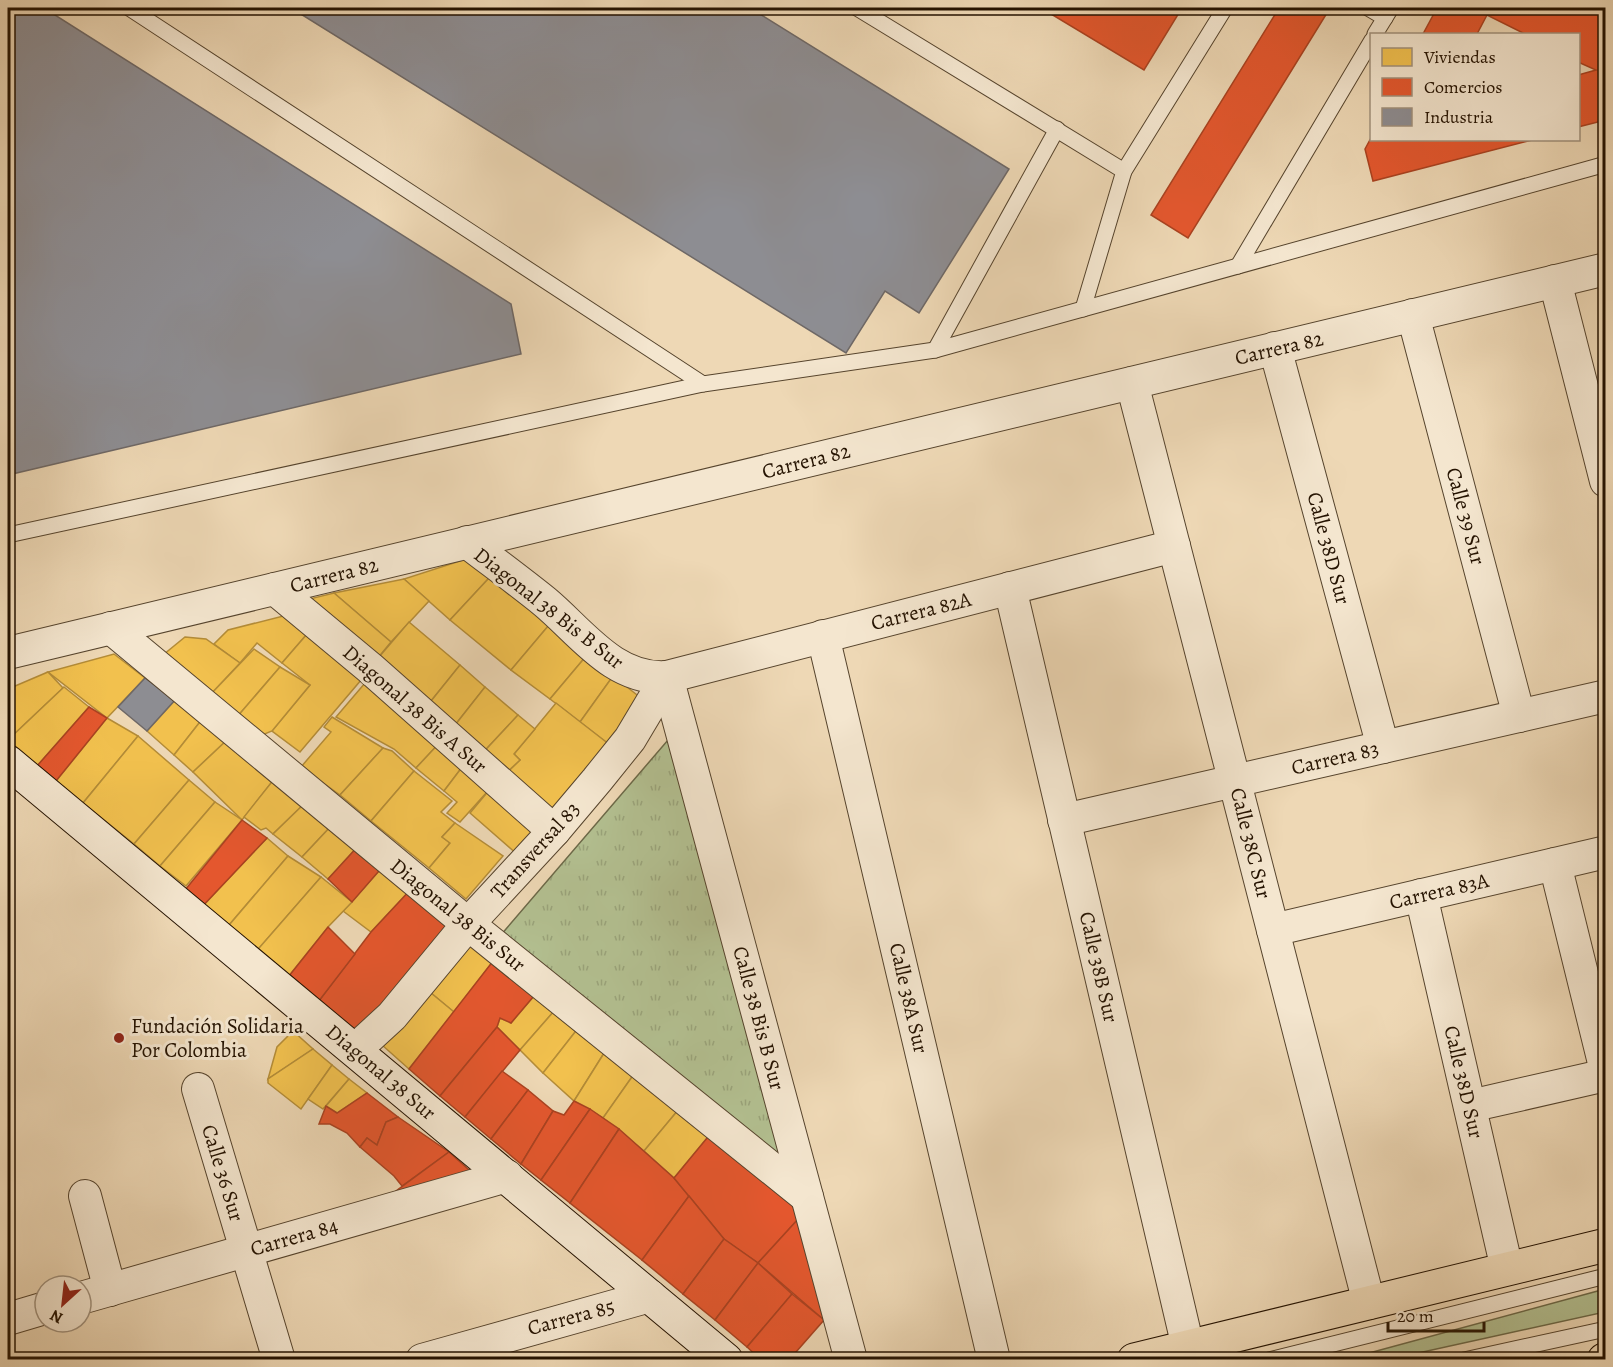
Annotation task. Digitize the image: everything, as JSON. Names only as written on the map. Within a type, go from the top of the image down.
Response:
[{"type":"main road","points":[[1134,1359],[1605,1245]]},
{"type":"street","name":"Carrera 82","points":[[8,653],[1605,269]]},
{"type":"street","points":[[1555,281],[1605,481]]},
{"type":"street","name":"Calle 39 Sur","points":[[1413,315],[1519,716]]},
{"type":"street","name":"Calle 38D Sur","points":[[1275,348],[1383,747]]},
{"type":"street","name":"Calle 38C Sur","points":[[1132,383],[1369,1303]]},
{"type":"street","name":"Diagonal 38 Bis B Sur","points":[[467,543],[521,582],[603,655],[635,674],[667,676]]},
{"type":"street","name":"Carrera 82A","points":[[667,676],[1174,546]]},
{"type":"street","name":"Calle 38B Sur","points":[[1010,588],[1188,1347]]},
{"type":"street","name":"Diagonal 38 Bis A Sur","points":[[275,589],[370,668],[554,831]]},
{"type":"street","name":"Diagonal 38 Bis Sur","points":[[111,628],[468,924],[807,1197]]},
{"type":"street","name":"Calle 38A Sur","points":[[824,636],[994,1359]]},
{"type":"street","name":"Transversal 83","points":[[362,1056],[468,924],[554,831],[630,739],[667,676]]},
{"type":"street","name":"Calle 38 Bis B Sur","points":[[667,676],[851,1359]]},
{"type":"street","name":"Carrera 83","points":[[1065,820],[1605,696]]},
{"type":"street","name":"Diagonal 38 Sur","points":[[8,762],[726,1359]]},
{"type":"street","name":"Carrera 83A","points":[[1273,930],[1605,852]]},
{"type":"street","points":[[1555,864],[1596,990],[1605,1071]]},
{"type":"street","name":"Calle 38D Sur","points":[[1421,895],[1507,1269]]},
{"type":"street","points":[[1470,1106],[1605,1076]]},
{"type":"street","name":"Calle 36 Sur","points":[[198,1089],[279,1359]]},
{"type":"street","name":"Carrera 84","points":[[96,1294],[507,1176]]},
{"type":"street","points":[[85,1196],[96,1294]]},
{"type":"street","name":"Carrera 85","points":[[423,1359],[650,1296]]},
{"type":"street","points":[[8,1319],[33,1312]]},
{"type":"lane","points":[[129,8],[703,384]]},
{"type":"lane","points":[[857,8],[1124,171]]},
{"type":"lane","points":[[1083,309],[1124,171],[1225,8]]},
{"type":"lane","points":[[1368,8],[1388,13],[1376,33]]},
{"type":"lane","points":[[1238,266],[1370,42]]},
{"type":"lane","points":[[935,350],[1057,129]]},
{"type":"lane","points":[[8,535],[703,384],[935,350],[1605,164]]},
{"type":"lane","points":[[1269,1359],[1605,1276]]},
{"type":"lane","points":[[1464,1359],[1605,1329]]},
{"type":"green space","points":[[674,733],[791,1173],[500,936]]},
{"type":"green space","points":[[1605,1289],[1605,1312],[1391,1359],[1347,1359]]},
{"type":"building: Viviendas","points":[[466,559],[489,578],[450,620],[404,579]]},
{"type":"building: Viviendas","points":[[489,578],[549,625],[511,670],[450,620]]},
{"type":"building: Viviendas","points":[[404,579],[429,601],[391,642],[334,593]]},
{"type":"building: Viviendas","points":[[334,593],[391,642],[373,664],[297,602]]},
{"type":"building: Viviendas","points":[[295,613],[314,626],[282,663],[257,643],[240,663],[214,644],[228,630]]},
{"type":"building: Viviendas","points":[[409,622],[460,665],[423,711],[373,664]]},
{"type":"building: Viviendas","points":[[549,625],[587,655],[550,699],[511,670]]},
{"type":"building: Viviendas","points":[[314,626],[367,673],[300,752],[272,731],[310,685],[282,663]]},
{"type":"building: Viviendas","points":[[185,637],[206,639],[240,663],[211,694],[163,655]]},
{"type":"building: Viviendas","points":[[254,649],[280,667],[237,717],[211,694]]},
{"type":"building: Viviendas","points":[[114,654],[145,678],[107,718],[48,672]]},
{"type":"building: Viviendas","points":[[587,655],[613,676],[580,722],[550,699]]},
{"type":"building: Viviendas","points":[[460,665],[485,687],[448,734],[423,711]]},
{"type":"building: Viviendas","points":[[280,667],[310,685],[272,731],[260,736],[237,717]]},
{"type":"building: Viviendas","points":[[48,672],[63,688],[8,740],[8,689]]},
{"type":"building: Viviendas","points":[[371,676],[444,738],[416,768],[394,749],[336,717]]},
{"type":"building: Viviendas","points":[[613,676],[646,702],[610,745],[580,722]]},
{"type":"building: Viviendas","points":[[64,687],[89,707],[37,766],[8,740]]},
{"type":"building: Viviendas","points":[[485,687],[518,715],[477,759],[448,734]]},
{"type":"building: Viviendas","points":[[175,700],[203,718],[174,755],[147,731]]},
{"type":"building: Viviendas","points":[[556,703],[610,745],[549,817],[500,779],[520,760],[514,754]]},
{"type":"building: Viviendas","points":[[518,715],[535,729],[514,754],[520,760],[500,779],[477,759]]},
{"type":"building: Viviendas","points":[[332,717],[383,748],[340,795],[301,767],[331,732],[324,727]]},
{"type":"building: Viviendas","points":[[107,718],[138,736],[83,803],[56,781]]},
{"type":"building: Viviendas","points":[[203,718],[227,740],[193,772],[174,755]]},
{"type":"building: Viviendas","points":[[138,736],[189,780],[134,844],[83,803]]},
{"type":"building: Viviendas","points":[[444,738],[469,758],[444,791],[416,768]]},
{"type":"building: Viviendas","points":[[227,740],[275,778],[242,820],[193,772]]},
{"type":"building: Viviendas","points":[[383,748],[392,751],[414,771],[371,821],[340,795]]},
{"type":"building: Viviendas","points":[[469,758],[496,782],[460,822],[447,813],[457,802],[444,791]]},
{"type":"building: Viviendas","points":[[414,771],[452,801],[441,812],[455,823],[442,837],[450,843],[429,868],[371,821]]},
{"type":"building: Viviendas","points":[[275,778],[306,802],[273,834],[266,828],[261,830],[244,817]]},
{"type":"building: Viviendas","points":[[189,780],[215,802],[160,866],[134,844]]},
{"type":"building: Viviendas","points":[[496,782],[544,823],[518,855],[470,813]]},
{"type":"building: Viviendas","points":[[215,802],[242,820],[186,886],[160,866]]},
{"type":"building: Viviendas","points":[[306,802],[333,824],[302,857],[273,834]]},
{"type":"building: Viviendas","points":[[455,823],[503,856],[466,899],[429,868],[450,843],[442,837]]},
{"type":"building: Viviendas","points":[[333,824],[360,844],[328,879],[302,857]]},
{"type":"building: Viviendas","points":[[267,838],[288,856],[224,931],[199,910]]},
{"type":"building: Viviendas","points":[[288,856],[321,877],[253,955],[224,931]]},
{"type":"building: Viviendas","points":[[385,864],[413,887],[371,932],[343,911]]},
{"type":"building: Viviendas","points":[[321,877],[352,902],[328,927],[285,981],[253,955]]},
{"type":"building: Viviendas","points":[[466,932],[497,956],[454,1012],[425,988]]},
{"type":"building: Viviendas","points":[[425,988],[454,1012],[409,1069],[382,1045]]},
{"type":"building: Viviendas","points":[[539,990],[555,1010],[520,1050],[497,1027],[500,1018],[511,1023]]},
{"type":"building: Viviendas","points":[[555,1010],[579,1027],[543,1073],[520,1050]]},
{"type":"building: Viviendas","points":[[579,1027],[606,1050],[574,1101],[543,1073]]},
{"type":"building: Viviendas","points":[[293,1031],[313,1049],[268,1079],[277,1047]]},
{"type":"building: Viviendas","points":[[313,1049],[332,1065],[301,1109],[268,1083],[268,1079]]},
{"type":"building: Viviendas","points":[[606,1050],[634,1074],[603,1118],[574,1101]]},
{"type":"building: Viviendas","points":[[332,1065],[349,1079],[323,1109],[308,1099]]},
{"type":"building: Viviendas","points":[[634,1074],[679,1109],[644,1151],[603,1118]]},
{"type":"building: Viviendas","points":[[349,1079],[367,1093],[337,1113],[326,1106]]},
{"type":"building: Viviendas","points":[[679,1109],[712,1132],[674,1178],[644,1151]]},
{"type":"building: Comercios","points":[[1041,8],[1182,8],[1144,70]]},
{"type":"building: Comercios","points":[[1279,8],[1318,8],[1327,13],[1188,238],[1151,215]]},
{"type":"building: Comercios","points":[[1437,8],[1585,8],[1606,18],[1606,120],[1580,126],[1580,74],[1596,70],[1580,63],[1580,33],[1523,33],[1487,15],[1478,33],[1424,33]]},
{"type":"building: Comercios","points":[[1370,140],[1528,141],[1373,181],[1365,149]]},
{"type":"building: Comercios","points":[[89,707],[107,718],[56,781],[37,766]]},
{"type":"building: Comercios","points":[[242,820],[267,838],[199,910],[181,895]]},
{"type":"building: Comercios","points":[[360,844],[385,864],[352,902],[328,879]]},
{"type":"building: Comercios","points":[[413,887],[459,926],[360,1042],[315,1006],[371,932]]},
{"type":"building: Comercios","points":[[328,927],[355,954],[315,1006],[285,981]]},
{"type":"building: Comercios","points":[[497,956],[539,990],[511,1023],[500,1018],[497,1027],[440,1096],[409,1069]]},
{"type":"building: Comercios","points":[[497,1027],[520,1050],[465,1117],[440,1096]]},
{"type":"building: Comercios","points":[[502,1071],[528,1090],[491,1139],[465,1117]]},
{"type":"building: Comercios","points":[[528,1090],[553,1111],[521,1164],[491,1139]]},
{"type":"building: Comercios","points":[[367,1093],[398,1117],[386,1122],[377,1145],[367,1138],[360,1147],[347,1133],[330,1124],[319,1124],[326,1106],[337,1113]]},
{"type":"building: Comercios","points":[[574,1101],[590,1109],[541,1180],[521,1164],[553,1111],[564,1115]]},
{"type":"building: Comercios","points":[[590,1109],[619,1129],[570,1203],[541,1180]]},
{"type":"building: Comercios","points":[[398,1117],[449,1152],[402,1186],[394,1176],[360,1147],[367,1138],[377,1145],[386,1122]]},
{"type":"building: Comercios","points":[[619,1129],[674,1178],[689,1196],[642,1260],[570,1203]]},
{"type":"building: Comercios","points":[[712,1132],[797,1204],[800,1217],[758,1263],[724,1239],[674,1178]]},
{"type":"building: Comercios","points":[[449,1152],[478,1178],[401,1200],[396,1191]]},
{"type":"building: Comercios","points":[[689,1196],[724,1239],[683,1294],[642,1260]]},
{"type":"building: Comercios","points":[[800,1217],[824,1320],[758,1263]]},
{"type":"building: Comercios","points":[[724,1239],[758,1263],[715,1320],[683,1294]]},
{"type":"building: Comercios","points":[[758,1263],[792,1294],[747,1347],[715,1320]]},
{"type":"building: Comercios","points":[[792,1294],[824,1320],[789,1360],[761,1360],[747,1347]]},
{"type":"building: Industria","points":[[8,8],[44,8],[511,304],[521,354],[8,475]]},
{"type":"building: Industria","points":[[291,8],[750,8],[1009,169],[919,313],[885,291],[846,353]]},
{"type":"building: Industria","points":[[145,678],[175,700],[147,731],[118,707]]},
{"type":"place","name":"Fundación Solidaria Por Colombia","points":[[119,1038]]}]
